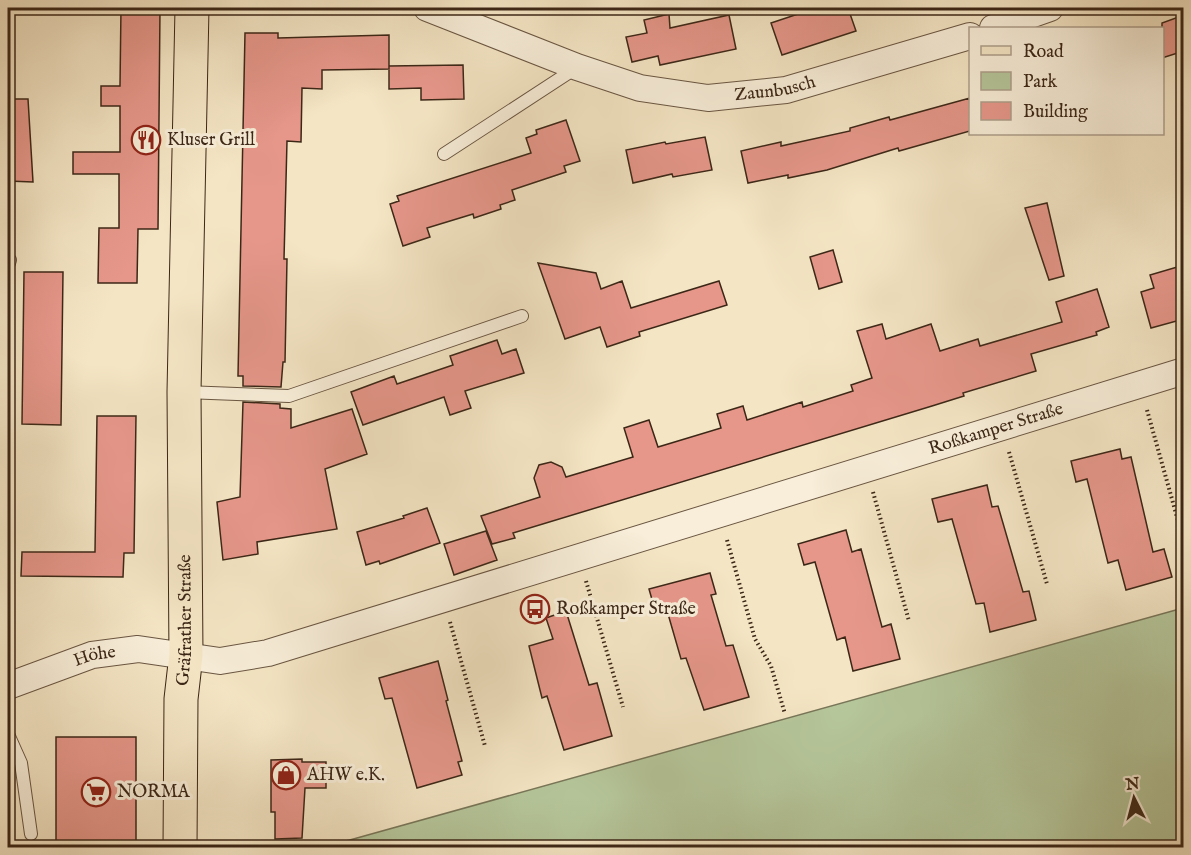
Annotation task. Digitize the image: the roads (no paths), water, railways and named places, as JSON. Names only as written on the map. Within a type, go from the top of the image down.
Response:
[{"type":"main road","name":"Gräfrather Straße","points":[[180,848],[181,699],[186,655],[184,392],[192,8]]},
{"type":"street","name":"Zaunbusch","points":[[427,8],[577,67],[640,88],[708,98],[786,90],[969,36]]},
{"type":"street","points":[[996,27],[1050,8]]},
{"type":"street","name":"Roßkamper Straße","points":[[186,655],[220,661],[280,649],[1184,370]]},
{"type":"street","name":"Höhe","points":[[8,686],[92,655],[138,649],[186,655]]},
{"type":"lane","points":[[444,154],[577,67]]},
{"type":"lane","points":[[184,392],[289,396],[522,315]]},
{"type":"lane","points":[[8,734],[21,763],[31,834]]},
{"type":"place","name":"Kluser Grill","points":[[146,140]]},
{"type":"place","name":"Roßkamper Straße","points":[[535,609]]},
{"type":"place","name":"AHW e.K.","points":[[286,775]]},
{"type":"place","name":"NORMA","points":[[96,792]]}]
